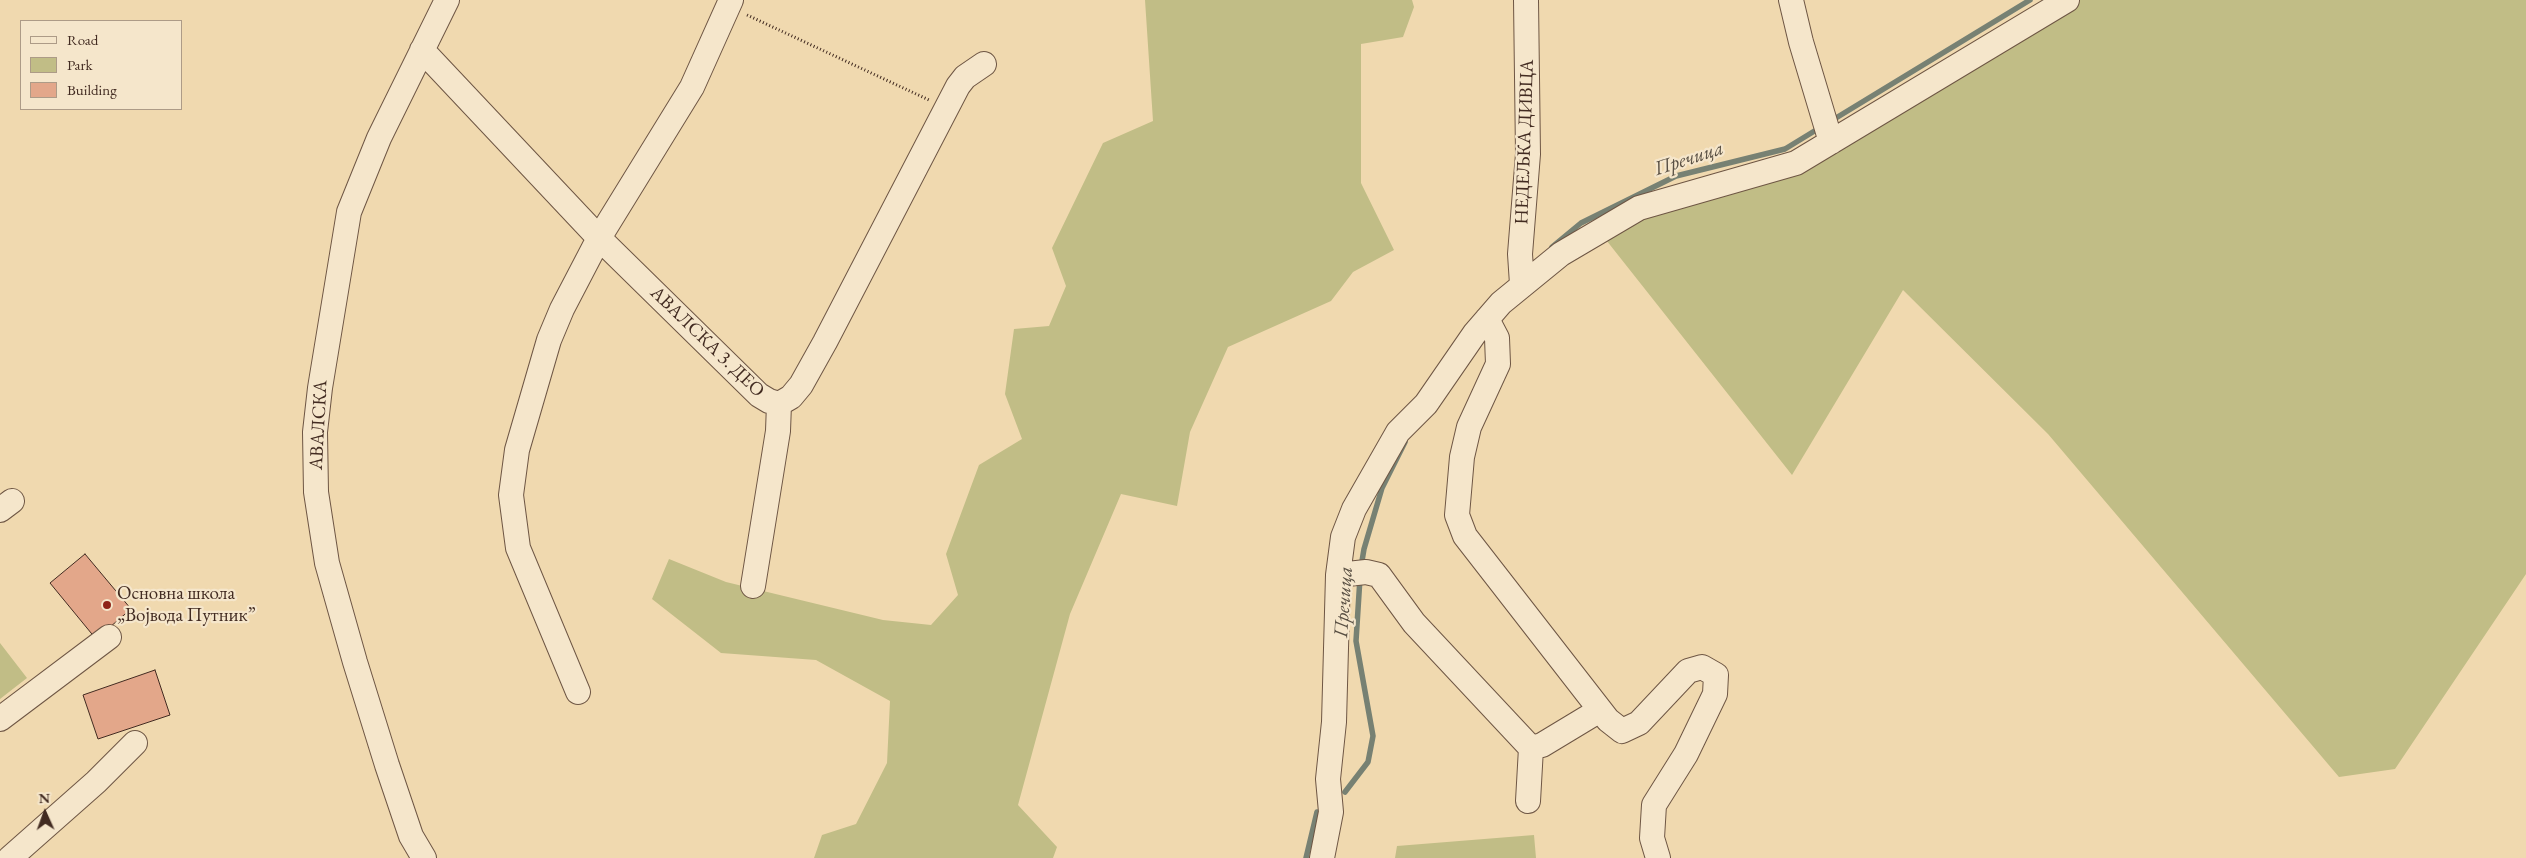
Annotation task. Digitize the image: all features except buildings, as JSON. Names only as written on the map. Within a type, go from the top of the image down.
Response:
[{"type":"street","name":"АВАЛСКА","points":[[424,858],[411,836],[387,765],[354,662],[327,563],[316,492],[315,432],[320,388],[349,212],[379,138],[447,0]]},
{"type":"street","name":"НЕДЕЉКА ДИВЦА","points":[[1522,283],[1520,258],[1528,154],[1526,0]]},
{"type":"street","points":[[1791,0],[1801,42],[1830,139]]},
{"type":"street","points":[[1322,858],[1331,812],[1328,779],[1352,574],[1343,537],[1354,509],[1398,432],[1426,404],[1487,319],[1522,283],[1561,254],[1639,208],[1796,163],[1830,139],[2066,0]]},
{"type":"street","points":[[578,692],[518,548],[511,495],[517,450],[549,340],[562,309],[599,238],[692,87],[730,3]]},
{"type":"street","name":"АВАЛСКА 3. ДЕО","points":[[422,50],[599,238],[760,396],[768,401],[779,404],[791,397],[801,385],[965,76],[984,64]]},
{"type":"street","points":[[1487,319],[1497,338],[1498,364],[1469,427],[1462,457],[1457,516],[1465,536],[1608,720],[1622,731],[1640,723],[1688,671],[1702,667],[1716,675],[1715,694],[1686,754],[1654,805],[1652,838],[1658,858]]},
{"type":"street","points":[[753,586],[778,431],[779,404]]},
{"type":"street","points":[[1352,574],[1379,575],[1414,623],[1531,748],[1528,801]]},
{"type":"street","points":[[0,719],[109,637]]},
{"type":"street","points":[[1531,748],[1542,745],[1600,710]]},
{"type":"street","points":[[10,858],[96,782],[135,743]]},
{"type":"path","points":[[730,3],[947,108]]},
{"type":"green space","points":[[1145,0],[1412,0],[1414,7],[1403,37],[1361,44],[1361,183],[1394,250],[1353,272],[1331,301],[1228,347],[1190,432],[1177,506],[1121,494],[1070,614],[1018,805],[1057,847],[1053,858],[814,858],[822,835],[856,824],[887,763],[890,701],[816,660],[721,653],[652,599],[669,559],[726,582],[883,620],[931,625],[958,595],[946,554],[979,465],[1022,439],[1005,394],[1014,329],[1049,326],[1066,286],[1052,248],[1103,143],[1153,121]]},
{"type":"green space","points":[[2056,0],[2526,0],[2526,574],[2395,769],[2339,777],[2048,434],[1903,290],[1792,475],[1599,231],[1831,142]]},
{"type":"green space","points":[[0,643],[27,678],[0,699]]},
{"type":"green space","points":[[1534,835],[1536,858],[1395,858],[1397,846]]},
{"type":"waterway","name":"Пречица","points":[[1831,121],[2030,0]]},
{"type":"waterway","name":"Пречица","points":[[1552,247],[1581,223],[1676,176],[1785,149],[1821,127]]},
{"type":"waterway","name":"Пречица","points":[[1361,567],[1364,549],[1382,488],[1405,442]]},
{"type":"waterway","name":"Пречица","points":[[1345,792],[1368,762],[1373,736],[1356,641],[1360,578]]},
{"type":"waterway","name":"Пречица","points":[[1306,858],[1317,812]]},
{"type":"place","name":"Основна школа „Војвода Путник”","points":[[107,605]]}]
